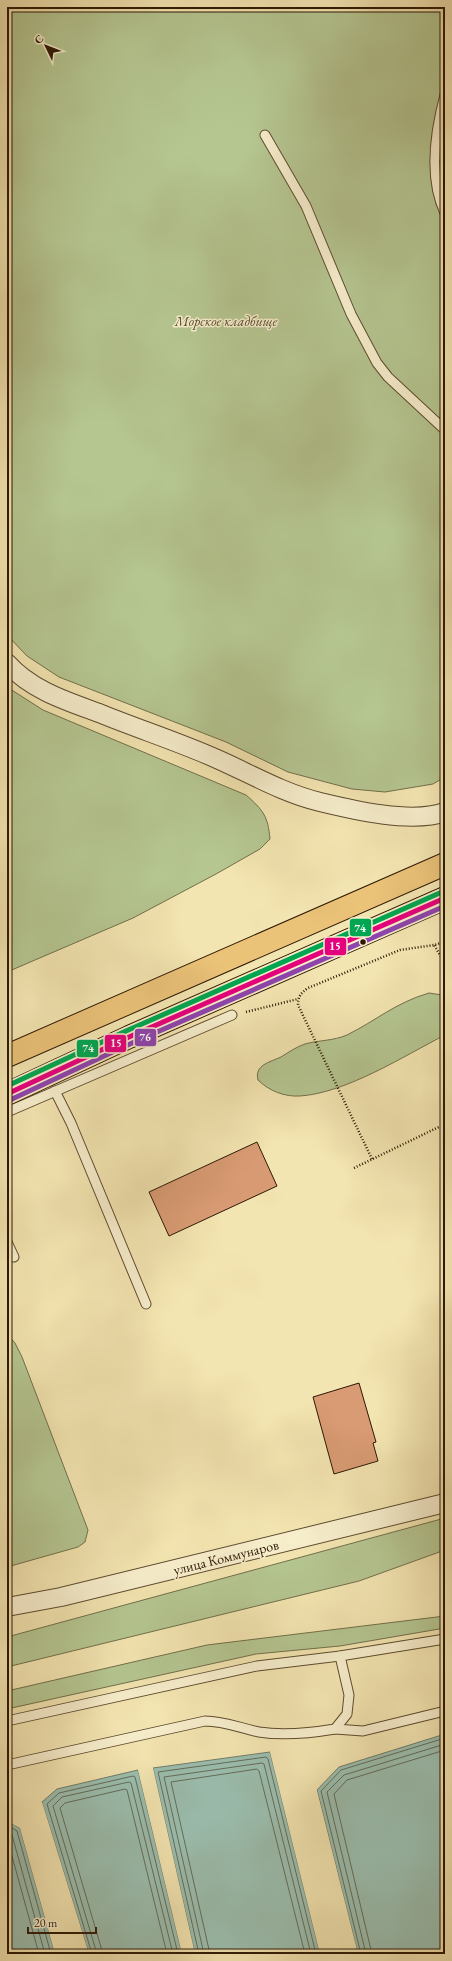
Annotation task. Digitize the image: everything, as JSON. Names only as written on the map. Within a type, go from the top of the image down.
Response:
[{"type":"highway","points":[[7,1056],[445,864]]},
{"type":"highway","points":[[7,1094],[129,1037],[445,898]]},
{"type":"street","points":[[7,663],[15,672],[50,695],[216,759],[286,792],[319,802],[385,815],[410,817],[445,812]]},
{"type":"street","name":"улица Коммунаров","points":[[7,1607],[61,1597],[445,1503]]},
{"type":"lane","points":[[445,95],[439,118],[435,175],[445,213]]},
{"type":"lane","points":[[266,135],[306,206],[352,314],[377,363],[388,377],[445,430]]},
{"type":"lane","points":[[7,1112],[232,1015]]},
{"type":"lane","points":[[55,1091],[71,1123],[146,1304]]},
{"type":"lane","points":[[7,1242],[14,1257]]},
{"type":"lane","points":[[7,1721],[257,1666],[340,1656],[445,1639]]},
{"type":"lane","points":[[335,1729],[347,1714],[349,1696],[340,1656]]},
{"type":"lane","points":[[7,1765],[205,1721],[219,1721],[260,1732],[306,1734],[335,1729],[363,1731],[445,1711]]},
{"type":"path","points":[[372,1159],[298,1005],[298,999],[301,992],[308,988],[400,950],[445,942]]},
{"type":"path","points":[[434,945],[445,963]]},
{"type":"path","points":[[232,1015],[298,999]]},
{"type":"path","points":[[354,1168],[445,1124]]},
{"type":"green space","name":"Морское кладбище","points":[[7,7],[445,7],[445,777],[433,784],[385,792],[352,789],[288,772],[226,742],[59,677],[27,656],[7,635]]},
{"type":"green space","points":[[7,687],[43,710],[246,795],[261,809],[264,814],[268,825],[270,839],[260,849],[133,918],[7,972]]},
{"type":"green space","points":[[429,993],[442,995],[445,997],[445,1035],[393,1063],[355,1081],[336,1088],[300,1096],[278,1092],[262,1084],[258,1080],[257,1075],[261,1067],[296,1048],[305,1044],[347,1035],[396,1007]]},
{"type":"green space","points":[[7,1334],[15,1343],[22,1357],[88,1530],[85,1542],[78,1547],[7,1567]]},
{"type":"green space","points":[[445,1518],[445,1550],[359,1581],[7,1667],[7,1637]]},
{"type":"green space","points":[[445,1616],[445,1628],[340,1646],[256,1654],[7,1709],[7,1691],[207,1645]]},
{"type":"water","points":[[445,1734],[445,1954],[358,1954],[317,1790],[339,1767]]},
{"type":"water","points":[[270,1752],[320,1954],[195,1954],[153,1768]]},
{"type":"water","points":[[138,1770],[182,1954],[89,1954],[42,1802],[57,1789]]},
{"type":"water","points":[[7,1821],[20,1828],[55,1954],[7,1954]]},
{"type":"pier","points":[[270,1752],[272,1752],[322,1954],[320,1954]]},
{"type":"pier","points":[[151,1768],[153,1768],[195,1954],[193,1954]]},
{"type":"pier","points":[[138,1770],[140,1770],[184,1954],[182,1954]]},
{"type":"pier","points":[[316,1787],[358,1954],[356,1954],[315,1790]]},
{"type":"pier","points":[[42,1802],[89,1954],[87,1954],[40,1803]]},
{"type":"pier","points":[[7,1819],[22,1827],[57,1954],[55,1954],[20,1828],[7,1821]]},
{"type":"building","points":[[257,1142],[277,1186],[169,1236],[149,1192]]},
{"type":"building","points":[[359,1383],[376,1442],[373,1443],[378,1461],[334,1474],[313,1397]]},
{"type":"transit line","name":"74","points":[[7,1086],[126,1031],[442,892]]},
{"type":"transit line","name":"15","points":[[7,1094],[129,1037],[445,898]]},
{"type":"transit line","name":"76","points":[[10,1100],[132,1043],[445,906]]}]
